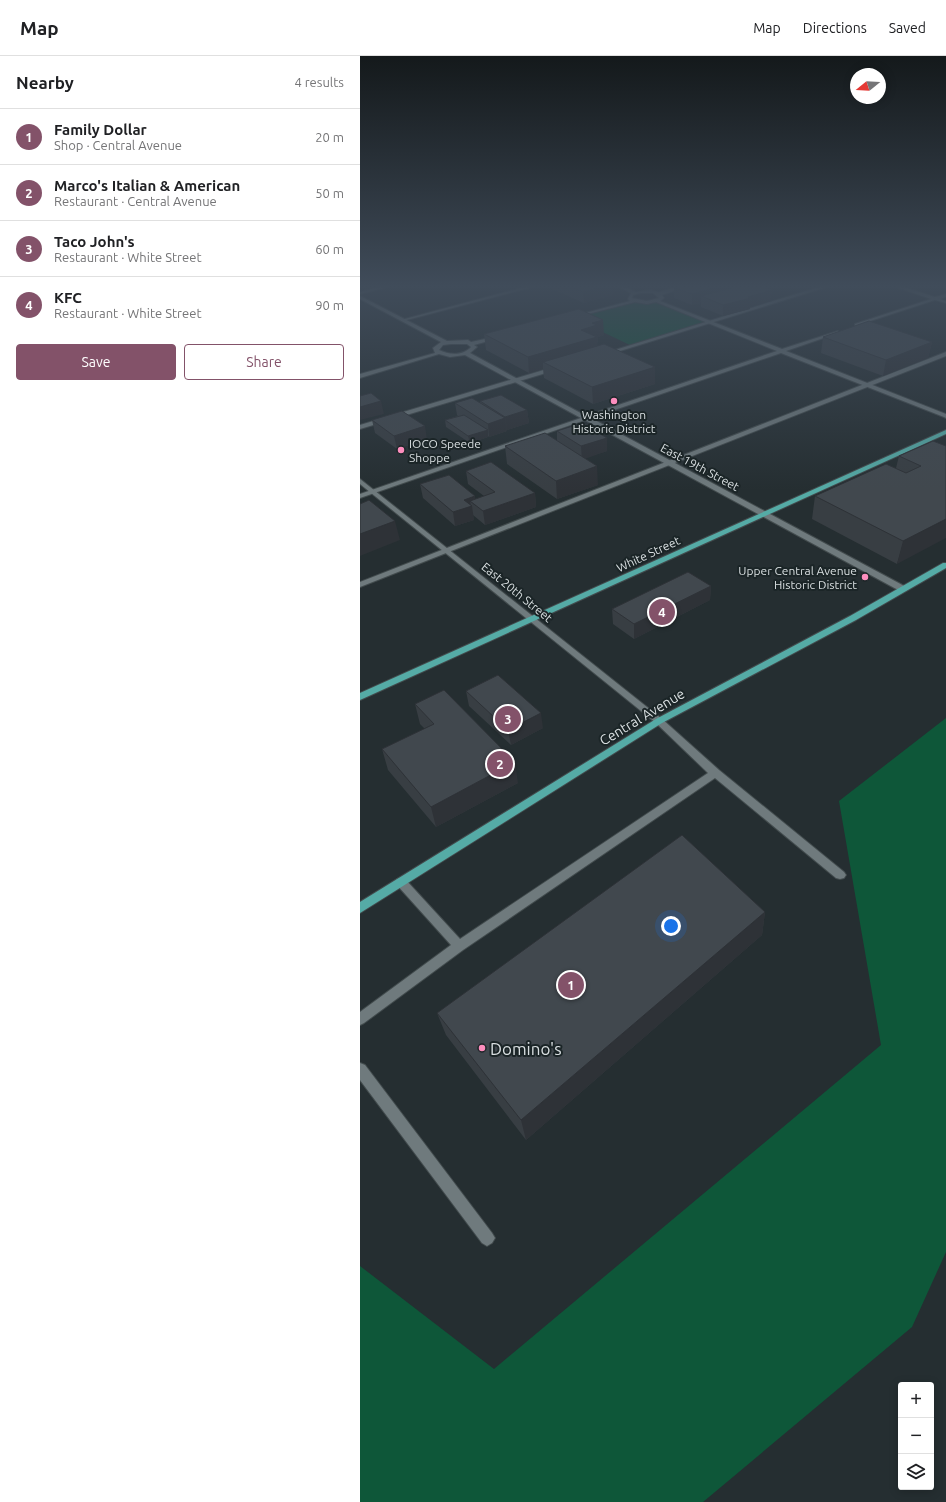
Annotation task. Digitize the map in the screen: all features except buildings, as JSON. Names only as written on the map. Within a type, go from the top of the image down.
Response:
[{"type":"main road","name":"White Street","points":[[360,698],[946,432]]},
{"type":"main road","name":"Central Avenue","points":[[360,908],[659,721],[852,618],[946,565]]},
{"type":"street","points":[[360,376],[431,354]]},
{"type":"street","name":"East 19th Street","points":[[468,354],[902,589]]},
{"type":"street","points":[[596,357],[604,354]]},
{"type":"street","points":[[360,496],[772,354]]},
{"type":"street","points":[[791,354],[946,416]]},
{"type":"street","points":[[360,585],[945,354]]},
{"type":"street","points":[[360,427],[560,367]]},
{"type":"street","name":"East 20th Street","points":[[360,481],[659,721],[715,773],[840,875]]},
{"type":"street","points":[[360,1018],[459,946],[715,773]]},
{"type":"street","points":[[401,882],[459,946]]},
{"type":"street","points":[[360,1069],[487,1238]]},
{"type":"green space","points":[[946,718],[946,1252],[912,1327],[703,1502],[360,1502],[360,1266],[494,1369],[881,1045],[839,801]]},
{"type":"place","name":"Washington Historic District","points":[[614,401]]},
{"type":"place","name":"IOCO Speede Shoppe","points":[[401,450]]},
{"type":"place","name":"Upper Central Avenue Historic District","points":[[865,577]]},
{"type":"place","name":"KFC","points":[[662,612]]},
{"type":"place","name":"Taco John's","points":[[508,719]]},
{"type":"place","name":"Marco's Italian & American","points":[[500,764]]},
{"type":"place","name":"Family Dollar","points":[[571,985]]},
{"type":"place","name":"Domino's","points":[[482,1048]]}]
